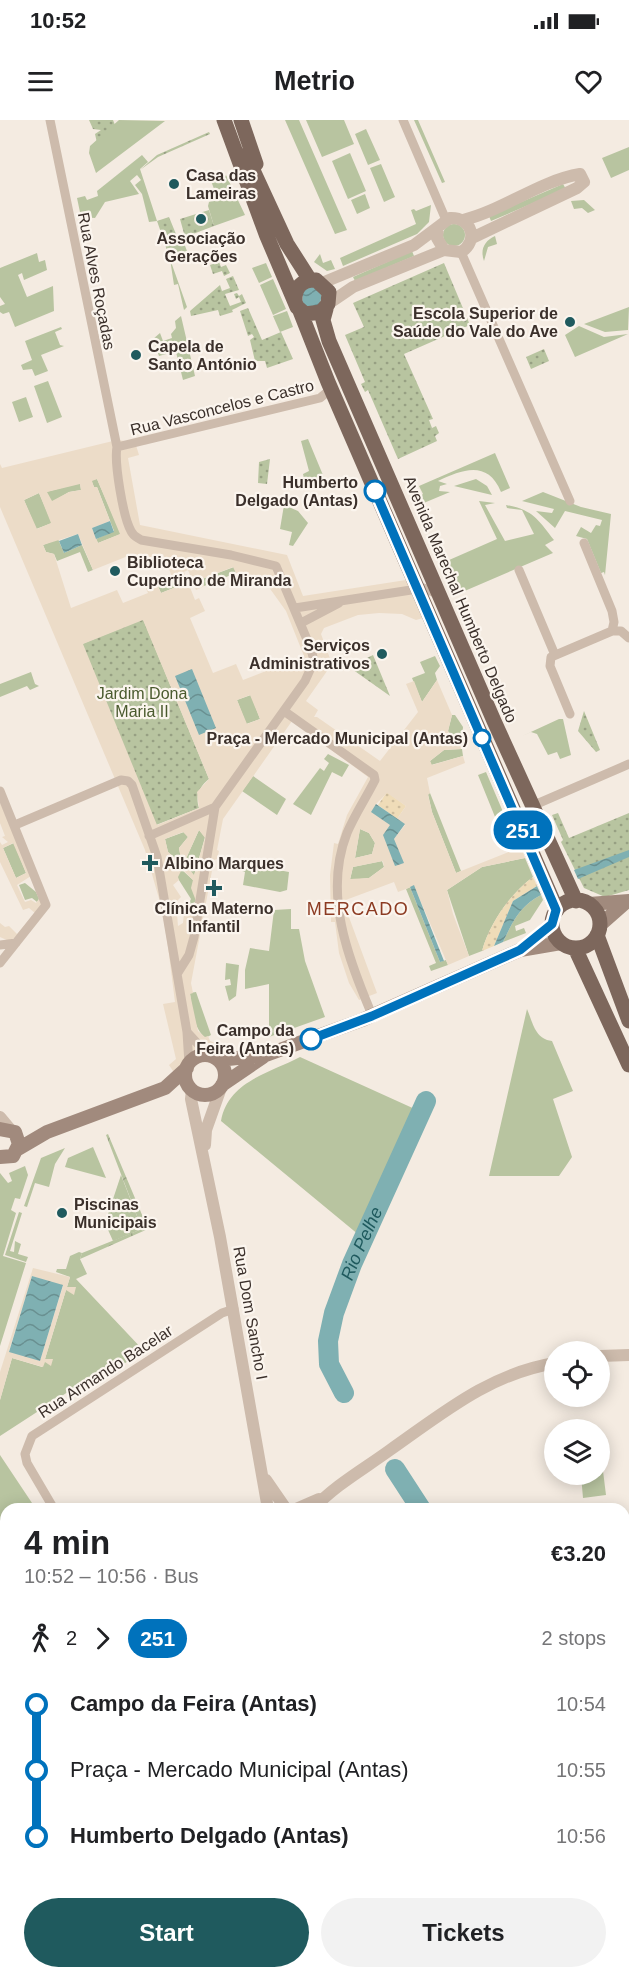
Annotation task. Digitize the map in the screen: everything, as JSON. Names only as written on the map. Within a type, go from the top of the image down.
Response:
[{"type":"main road","points":[[216,120],[287,244],[316,281],[329,292],[327,306],[316,315],[298,306]]},
{"type":"main road","points":[[224,120],[258,196]]},
{"type":"main road","points":[[230,120],[298,306],[554,917],[555,937],[568,946],[629,1065]]},
{"type":"main road","points":[[241,120],[258,196]]},
{"type":"main road","points":[[298,306],[300,285],[316,281]]},
{"type":"main road","name":"Avenida Marechal Humberto Delgado","points":[[327,306],[323,320],[329,341],[532,806],[582,902]]},
{"type":"main road","points":[[520,950],[554,917],[562,905],[629,900]]},
{"type":"main road","points":[[165,1088],[192,1090],[208,1095],[267,1055],[372,1016],[520,950],[587,945],[598,930],[629,900]]},
{"type":"main road","points":[[582,902],[596,911],[598,930],[623,991],[629,1021]]},
{"type":"main road","points":[[0,1157],[13,1156],[18,1149],[47,1132],[165,1088],[197,1057],[267,1055]]},
{"type":"main road","points":[[214,1058],[224,1069],[222,1085]]},
{"type":"main road","points":[[188,1066],[185,1077],[192,1090]]},
{"type":"main road","points":[[8,1130],[47,1132]]},
{"type":"main road","points":[[8,1130],[19,1140],[18,1149]]},
{"type":"street","name":"Rua Alves Roçadas","points":[[50,120],[117,447],[117,470],[128,524],[134,535],[141,540],[276,566],[295,608]]},
{"type":"street","points":[[403,120],[442,224],[437,238],[444,250]]},
{"type":"street","points":[[316,281],[414,245],[442,224],[483,214],[562,179],[580,174],[584,182],[577,188],[472,238]]},
{"type":"street","points":[[327,306],[353,287],[444,250],[461,252],[466,249],[472,238],[471,229],[463,220]]},
{"type":"street","points":[[461,252],[570,501]]},
{"type":"street","name":"Rua Vasconcelos e Castro","points":[[117,447],[320,398],[332,389]]},
{"type":"street","points":[[584,543],[612,611],[614,622],[612,631]]},
{"type":"street","points":[[519,570],[555,655]]},
{"type":"street","points":[[149,836],[194,819],[215,807],[305,681],[314,661],[295,608],[417,588],[432,590],[440,597]]},
{"type":"street","points":[[301,623],[344,600]]},
{"type":"street","points":[[570,714],[550,666],[551,657],[612,631],[621,631],[629,638]]},
{"type":"street","points":[[284,711],[371,771],[375,780],[362,800],[342,850],[337,897],[345,941],[372,1016]]},
{"type":"street","points":[[532,806],[629,764]]},
{"type":"street","points":[[15,825],[117,782],[128,781],[132,784],[158,857],[187,1032],[188,1066]]},
{"type":"street","points":[[0,791],[46,905],[16,943],[9,956],[0,963]]},
{"type":"street","points":[[177,974],[189,955],[194,937],[215,807]]},
{"type":"street","points":[[0,945],[16,943]]},
{"type":"street","points":[[187,1032],[214,1058]]},
{"type":"street","name":"Rua Dom Sancho I","points":[[204,1152],[206,1130],[222,1085]]},
{"type":"street","name":"Rua Dom Sancho I","points":[[192,1090],[194,1112],[204,1152],[234,1309],[267,1503]]},
{"type":"street","points":[[0,1117],[8,1130]]},
{"type":"street","name":"Rua Armando Bacelar","points":[[50,1503],[27,1463],[25,1454],[32,1436],[222,1313],[234,1309]]},
{"type":"street","points":[[610,1354],[626,1352]]},
{"type":"street","points":[[313,1503],[473,1391],[509,1374],[544,1365]]},
{"type":"street","name":"Rua Dom Sancho I","points":[[265,1479],[282,1503]]},
{"type":"street","points":[[278,1497],[290,1503]]},
{"type":"green space","points":[[89,120],[113,120],[115,125],[97,143],[95,134],[101,130],[93,129]]},
{"type":"green space","points":[[119,120],[165,121],[96,173],[89,153],[90,146]]},
{"type":"green space","points":[[285,120],[299,120],[347,230],[335,234]]},
{"type":"green space","points":[[306,120],[344,120],[354,144],[322,157]]},
{"type":"green space","points":[[414,120],[418,120],[445,182],[442,183]]},
{"type":"green space","points":[[366,129],[380,160],[368,165],[355,134]]},
{"type":"green space","points":[[209,132],[210,134],[158,157],[140,170],[157,155]]},
{"type":"green space","points":[[629,147],[629,170],[611,178],[602,158]]},
{"type":"green space","points":[[350,153],[366,191],[348,199],[332,161]]},
{"type":"green space","points":[[142,155],[148,162],[140,169],[157,221],[149,222],[142,194],[135,185],[141,180],[137,175],[130,181],[139,194],[105,202],[95,218],[81,217],[77,198],[85,196],[87,200],[98,196],[97,191]]},
{"type":"green space","points":[[381,164],[395,197],[384,202],[370,168]]},
{"type":"green space","points":[[226,175],[245,215],[214,226],[208,206],[209,202],[218,199],[211,181],[222,180]]},
{"type":"green space","points":[[563,184],[566,189],[491,221],[489,216]]},
{"type":"green space","points":[[365,194],[370,208],[357,214],[351,200]]},
{"type":"green space","points":[[584,200],[595,210],[588,213],[582,208],[574,209],[571,201]]},
{"type":"green space","points":[[431,205],[429,222],[417,234],[343,266],[340,258],[416,224],[411,210],[416,211]]},
{"type":"green space","points":[[209,210],[214,226],[185,237],[180,219]]},
{"type":"green space","points":[[169,217],[178,239],[165,244],[157,221]]},
{"type":"green space","points":[[454,224],[462,227],[465,235],[462,243],[454,246],[446,243],[443,235],[446,227]]},
{"type":"green space","points":[[495,236],[497,244],[488,247],[484,261],[482,253],[484,246]]},
{"type":"green space","points":[[182,238],[187,251],[169,258],[165,244]]},
{"type":"green space","points":[[412,251],[414,256],[355,281],[353,277]]},
{"type":"green space","points":[[37,253],[39,262],[45,260],[47,270],[24,280],[22,273],[18,275],[27,297],[53,286],[54,311],[15,327],[9,312],[3,314],[0,312],[0,306],[5,304],[0,297],[0,268]]},
{"type":"green space","points":[[320,254],[323,263],[331,260],[335,269],[327,271],[314,262]]},
{"type":"green space","points":[[170,259],[187,307],[184,310],[178,284],[174,285]]},
{"type":"green space","points":[[219,262],[221,267],[226,265],[230,273],[224,276],[222,271],[213,274],[210,265]]},
{"type":"green space","points":[[266,263],[272,277],[259,283],[252,268]]},
{"type":"green space","points":[[444,263],[470,325],[404,354],[433,419],[429,420],[432,428],[436,426],[439,433],[435,436],[437,441],[398,459],[368,390],[365,392],[361,384],[365,382],[345,335],[364,327],[353,303]]},
{"type":"green space","points":[[233,276],[239,290],[225,294],[230,306],[241,302],[239,297],[236,299],[234,294],[237,293],[239,296],[242,294],[246,303],[232,310],[233,312],[220,316],[218,310],[191,316],[190,311],[220,285],[222,291],[230,288],[226,279]]},
{"type":"green space","points":[[273,279],[286,309],[273,315],[260,285]]},
{"type":"green space","points":[[629,307],[628,330],[605,332],[584,324]]},
{"type":"green space","points":[[248,308],[262,340],[281,332],[293,359],[267,368],[265,361],[255,361],[250,340],[254,337],[252,334],[248,336],[240,311]]},
{"type":"green space","points":[[287,311],[293,327],[280,332],[273,316]]},
{"type":"green space","points":[[181,316],[195,376],[183,380],[174,344],[165,347],[166,354],[159,356],[153,339],[160,333],[163,341],[172,338],[171,334],[176,328],[175,321]]},
{"type":"green space","points":[[579,326],[604,337],[628,334],[575,357],[565,335]]},
{"type":"green space","points":[[61,327],[62,329],[55,332],[60,345],[64,346],[41,355],[48,371],[35,376],[32,369],[23,370],[21,365],[32,360],[25,341]]},
{"type":"green space","points":[[544,349],[549,361],[531,369],[526,357]]},
{"type":"green space","points":[[48,381],[62,417],[47,423],[34,386]]},
{"type":"green space","points":[[26,397],[33,417],[19,422],[12,402]]},
{"type":"green space","points":[[308,439],[325,480],[306,487],[303,474],[309,471],[301,441]]},
{"type":"green space","points":[[495,453],[510,488],[501,492],[489,475],[482,471],[465,471],[438,481],[447,484],[440,486],[439,491],[450,492],[419,505],[413,502],[423,494],[419,486]]},
{"type":"green space","points":[[270,459],[267,484],[258,483],[259,462]]},
{"type":"green space","points":[[97,479],[121,534],[98,543],[96,539],[114,531],[97,487],[94,487],[91,480]]},
{"type":"green space","points":[[476,479],[487,486],[492,495],[454,486]]},
{"type":"green space","points":[[80,483],[81,490],[69,492],[52,502],[46,492]]},
{"type":"green space","points":[[543,492],[581,507],[611,514],[605,575],[604,572],[601,573],[587,539],[576,536],[581,527],[591,533],[596,525],[600,526],[602,520],[565,511],[555,528],[536,511],[552,513],[554,509],[522,501]]},
{"type":"green space","points":[[39,493],[52,523],[36,529],[24,500]]},
{"type":"green space","points":[[479,501],[495,503],[485,505],[505,541],[534,534],[522,510],[507,508],[506,505],[515,507],[523,510],[529,513],[539,521],[554,540],[545,545],[553,553],[453,596],[440,564],[497,539]]},
{"type":"green space","points":[[284,505],[298,511],[308,523],[293,546],[289,545],[292,532],[280,529]]},
{"type":"green space","points":[[58,539],[64,553],[82,545],[93,570],[88,572],[80,552],[57,561],[54,554],[46,552],[43,545]]},
{"type":"green space","points":[[234,567],[236,573],[204,586],[202,579]]},
{"type":"green space","points":[[171,576],[176,587],[161,593],[156,582]]},
{"type":"green space","name":"Jardim Dona Maria II","points":[[143,619],[209,779],[199,792],[197,800],[199,808],[156,825],[82,644]]},
{"type":"green space","points":[[373,655],[390,696],[349,667]]},
{"type":"green space","points":[[435,656],[440,666],[435,673],[437,680],[422,702],[412,678],[425,673],[420,662]]},
{"type":"green space","points":[[31,672],[35,684],[39,686],[30,690],[27,686],[0,697],[0,684]]},
{"type":"green space","points":[[251,695],[260,719],[246,724],[237,700]]},
{"type":"green space","points":[[584,711],[600,750],[596,752],[578,731]]},
{"type":"green space","points":[[452,715],[455,715],[463,727],[462,740],[453,741],[448,731]]},
{"type":"green space","points":[[559,719],[563,719],[571,755],[560,759],[557,752],[548,755],[537,734],[531,732],[520,737]]},
{"type":"green space","points":[[462,749],[463,756],[431,765],[430,761],[444,750]]},
{"type":"green space","points":[[328,754],[349,765],[342,777],[332,772],[311,815],[293,804],[320,768],[324,771],[329,763],[324,759]]},
{"type":"green space","points":[[486,772],[515,840],[506,844],[478,775]]},
{"type":"green space","points":[[253,776],[286,799],[277,815],[242,791]]},
{"type":"green space","points":[[430,793],[461,871],[456,873],[432,812],[428,794]]},
{"type":"green space","points":[[558,813],[569,838],[629,813],[629,890],[605,897],[584,888],[561,842],[563,840],[552,815]]},
{"type":"green space","points":[[360,829],[369,833],[375,843],[372,854],[355,858]]},
{"type":"green space","points":[[199,830],[205,837],[194,876],[184,863]]},
{"type":"green space","points":[[184,832],[188,837],[179,848],[181,859],[177,860],[168,852],[165,839]]},
{"type":"green space","points":[[14,843],[26,873],[16,878],[3,848]]},
{"type":"green space","points":[[525,858],[533,877],[516,892],[502,910],[490,930],[482,951],[469,956],[447,890],[482,867]]},
{"type":"green space","points":[[382,861],[384,867],[369,878],[350,880],[353,867]]},
{"type":"green space","points":[[240,863],[289,872],[287,890],[280,892],[243,885],[245,872],[239,870]]},
{"type":"green space","points":[[181,869],[193,880],[196,902],[188,914],[184,914],[191,899],[177,877]]},
{"type":"green space","points":[[25,883],[36,892],[39,899],[37,902],[32,898],[25,900],[19,885]]},
{"type":"green space","points":[[410,887],[440,962],[446,960],[448,965],[431,971],[429,966],[436,963],[406,889]]},
{"type":"green space","points":[[541,895],[543,900],[530,920],[515,926],[516,931],[524,928],[526,933],[503,942],[522,909]]},
{"type":"green space","points":[[291,909],[291,929],[299,929],[305,961],[325,1017],[269,1037],[269,984],[245,989],[245,970],[250,948],[269,951],[274,910]]},
{"type":"green space","points":[[226,963],[239,965],[236,996],[229,1001],[225,986],[231,985],[230,979],[225,980]]},
{"type":"green space","points":[[196,992],[211,1035],[205,1038],[192,1012],[190,993]]},
{"type":"green space","points":[[527,1009],[538,1034],[552,1041],[573,1091],[553,1099],[572,1157],[559,1176],[489,1176]]},
{"type":"green space","points":[[300,1057],[417,1110],[359,1235],[221,1121],[225,1107],[241,1087]]},
{"type":"green space","points":[[108,1134],[148,1229],[80,1259],[82,1253],[142,1229],[106,1135]]},
{"type":"green space","points":[[93,1147],[106,1178],[65,1167],[68,1158]]},
{"type":"green space","points":[[65,1148],[55,1164],[49,1187],[35,1183],[27,1207],[24,1206],[41,1158]]},
{"type":"green space","points":[[25,1166],[28,1175],[20,1199],[15,1198],[11,1210],[16,1213],[3,1256],[26,1263],[0,1346],[0,1173],[8,1183],[12,1181],[9,1173]]},
{"type":"green space","points":[[121,1175],[142,1229],[113,1241],[105,1223]]},
{"type":"green space","points":[[19,1212],[22,1213],[10,1251],[14,1252],[15,1241],[21,1244],[18,1254],[28,1257],[26,1262],[5,1255]]},
{"type":"green space","points":[[82,1253],[80,1259],[87,1274],[76,1279],[144,1351],[78,1393],[74,1388],[0,1436],[0,1400],[12,1358],[42,1367],[44,1362],[47,1362],[45,1359],[66,1290],[70,1288],[67,1287],[70,1277],[56,1272],[57,1269],[66,1269],[70,1256]]},
{"type":"green space","points":[[0,1455],[32,1503],[0,1503]]},
{"type":"green space","points":[[582,1485],[605,1485],[606,1495],[583,1498]]},
{"type":"sand","points":[[387,792],[406,806],[397,819],[378,805]]},
{"type":"sand","points":[[533,877],[537,886],[513,901],[494,946],[482,951],[490,930],[502,910],[516,892]]},
{"type":"shaded area","points":[[117,440],[135,442],[139,455],[128,458],[140,525],[287,555],[303,596],[406,580],[423,618],[416,620],[402,614],[358,615],[324,628],[321,634],[332,664],[306,701],[318,710],[314,717],[380,761],[418,712],[406,684],[414,681],[422,702],[437,680],[452,715],[448,731],[453,740],[462,740],[462,749],[444,750],[430,761],[432,765],[463,756],[465,763],[427,778],[430,793],[428,795],[432,812],[456,873],[521,847],[525,858],[482,867],[447,890],[453,914],[469,956],[448,965],[414,886],[398,892],[394,882],[343,901],[377,993],[359,1000],[349,983],[339,953],[335,922],[331,922],[330,875],[334,843],[338,844],[347,815],[368,777],[292,721],[223,819],[217,850],[219,851],[217,859],[214,860],[191,983],[193,993],[190,994],[198,1031],[205,1037],[208,1036],[210,1041],[226,1047],[226,1055],[208,1051],[195,1053],[188,1056],[175,1074],[169,1065],[176,1059],[163,1004],[175,1002],[162,909],[145,850],[0,507],[0,464],[2,468]],"holes":[[[97,479],[120,534],[98,543],[92,528],[110,521],[97,487],[94,487],[92,481]],[[80,484],[81,490],[69,492],[52,501],[47,492]],[[39,493],[51,523],[37,529],[24,500]],[[78,534],[93,570],[133,554],[135,560],[148,555],[150,559],[163,554],[176,587],[161,593],[156,582],[145,586],[148,593],[123,603],[117,590],[71,608],[54,554],[46,552],[43,545]],[[233,567],[236,573],[268,586],[286,611],[304,656],[243,680],[236,664],[213,673],[190,618],[205,611],[199,598],[195,600],[184,572],[188,570],[196,590],[204,586],[202,579]],[[143,620],[209,779],[197,792],[199,808],[157,825],[83,644]],[[250,695],[260,719],[247,724],[237,700]],[[387,793],[406,806],[397,819],[405,825],[394,839],[390,825],[376,804]],[[360,829],[369,833],[375,843],[372,854],[355,858]],[[199,830],[205,838],[194,875],[184,863]],[[183,832],[188,837],[179,848],[181,859],[177,860],[168,852],[165,839]],[[383,861],[384,867],[369,878],[350,879],[353,867]],[[182,869],[193,880],[191,888],[196,901],[187,908],[188,914],[184,914],[183,923],[178,926],[176,902],[181,897],[173,885],[179,880]]]},
{"type":"shaded area","points":[[0,802],[31,876],[17,885],[25,902],[31,900],[36,903],[39,899],[43,905],[17,937],[9,941],[0,937],[0,923],[5,927],[9,926],[17,934],[35,913],[29,908],[23,910],[0,862],[0,842],[2,845],[8,842],[2,837],[5,836],[0,823]],"holes":[[[13,843],[26,873],[16,878],[3,848]]]},
{"type":"shaded area","points":[[33,1268],[70,1277],[67,1287],[76,1287],[74,1295],[66,1290],[45,1359],[53,1359],[51,1366],[45,1362],[43,1367],[12,1358],[0,1400],[0,1372]],"holes":[[[32,1276],[63,1286],[40,1361],[9,1351]]]},
{"type":"water","points":[[311,286],[322,292],[320,305],[308,308],[302,303],[303,290]]},
{"type":"water","points":[[110,521],[114,532],[96,539],[92,528]]},
{"type":"water","points":[[78,534],[82,545],[64,553],[59,541]]},
{"type":"water","points":[[192,669],[216,728],[199,735],[175,676]]},
{"type":"water","points":[[376,804],[405,824],[394,839],[404,863],[395,866],[383,835],[390,825],[371,812]]},
{"type":"water","points":[[629,850],[629,857],[578,879],[574,870]]},
{"type":"water","points":[[414,885],[444,961],[440,962],[410,887]]},
{"type":"water","points":[[537,886],[541,895],[522,909],[503,942],[494,946],[513,901]]},
{"type":"water","points":[[32,1276],[63,1285],[40,1361],[9,1352]]},
{"type":"waterway","name":"Rio Pelhe","points":[[344,1393],[329,1364],[328,1341],[334,1313],[352,1264],[426,1101]]},
{"type":"waterway","name":"Rio Pelhe","points":[[395,1469],[417,1503]]},
{"type":"bus line","name":"251","points":[[311,1039],[372,1016],[520,950],[552,924],[556,910],[375,491]]},
{"type":"place","name":"Casa das Lameiras","points":[[174,184]]},
{"type":"place","name":"Associação Gerações","points":[[201,219]]},
{"type":"place","name":"Escola Superior de Saúde do Vale do Ave","points":[[570,322]]},
{"type":"place","name":"Capela de Santo António","points":[[136,355]]},
{"type":"place","name":"Humberto Delgado (Antas)","points":[[375,491]]},
{"type":"place","name":"Biblioteca Cupertino de Miranda","points":[[115,571]]},
{"type":"place","name":"Serviços Administrativos","points":[[382,654]]},
{"type":"place","name":"Praça - Mercado Municipal (Antas)","points":[[482,738]]},
{"type":"place","name":"Albino Marques","points":[[150,863]]},
{"type":"place","name":"Clínica Materno Infantil","points":[[214,888]]},
{"type":"place","name":"Campo da Feira (Antas)","points":[[311,1039]]},
{"type":"place","name":"Piscinas Municipais","points":[[62,1213]]},
{"type":"district","name":"MERCADO","points":[[358,909]]}]
